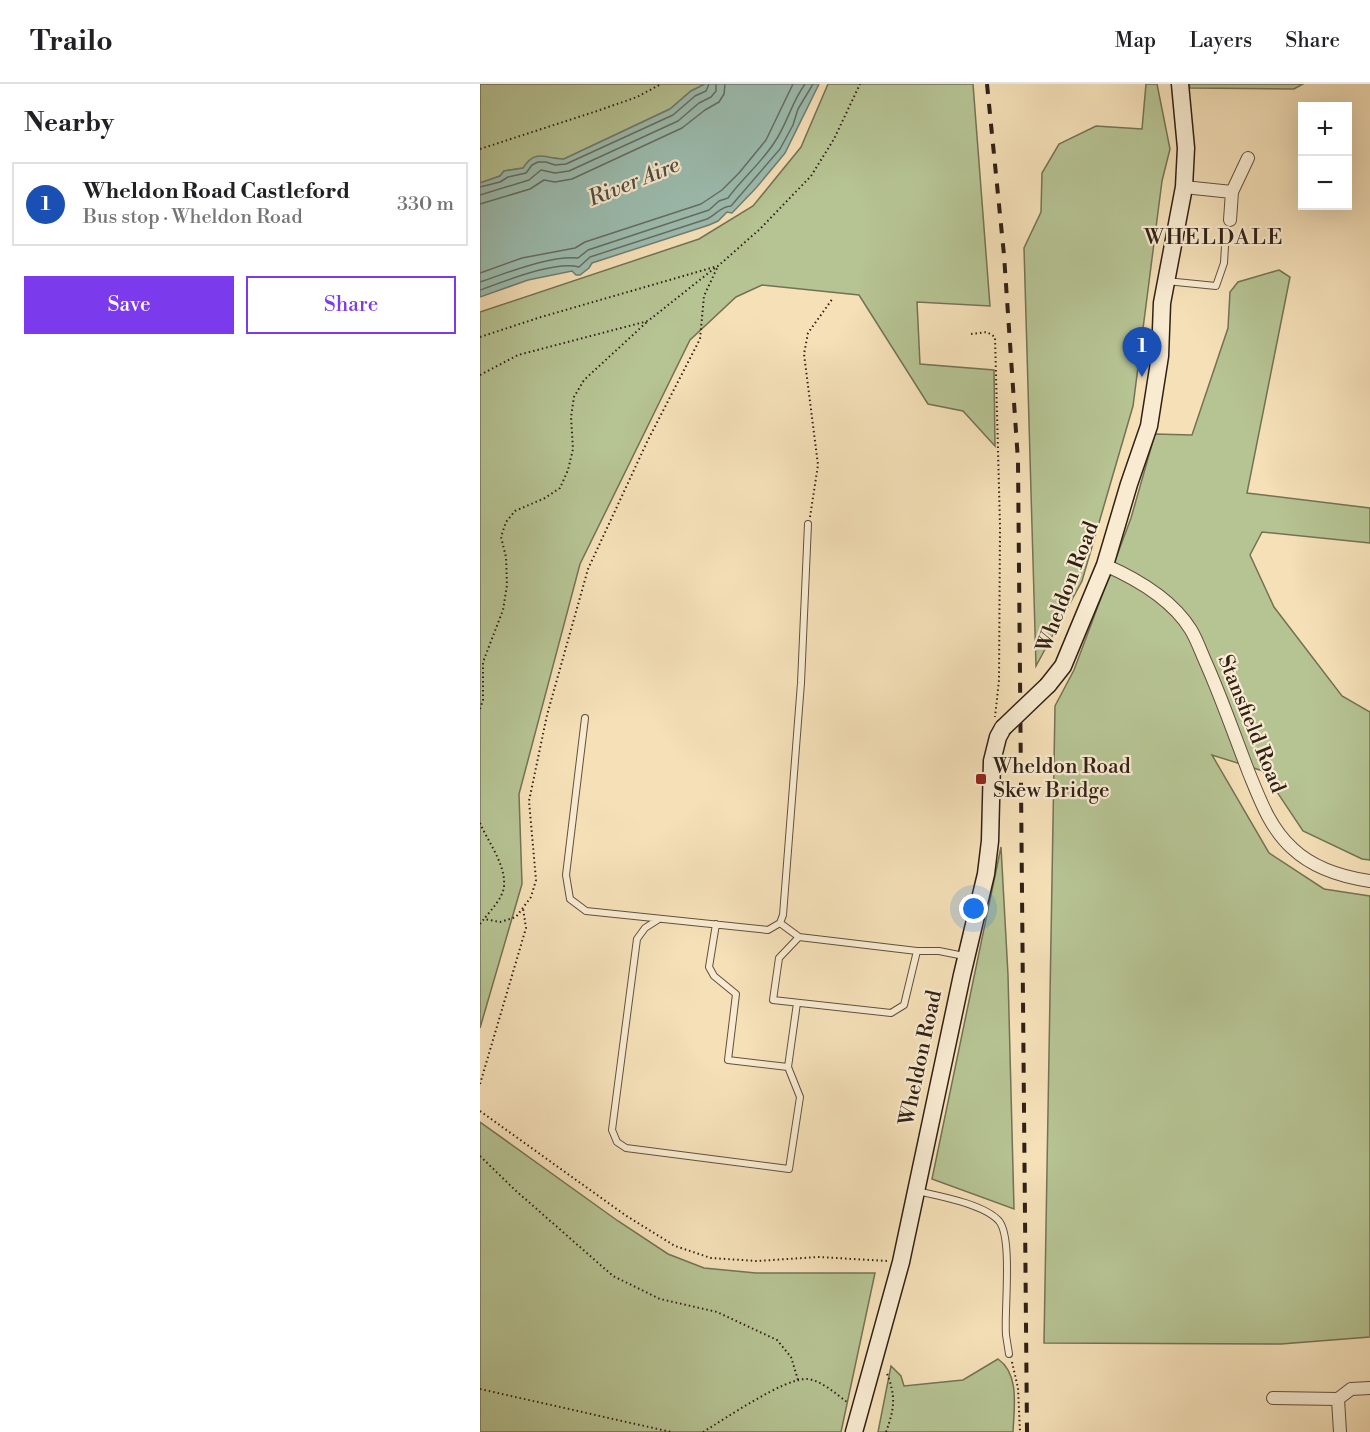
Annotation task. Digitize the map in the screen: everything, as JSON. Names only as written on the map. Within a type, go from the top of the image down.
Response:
[{"type":"street","name":"Wheldon Road","points":[[854,1432],[901,1262],[987,864],[992,761],[999,724],[1047,685],[1063,666],[1105,565],[1149,426],[1160,356],[1162,303],[1185,187],[1186,148],[1180,84]]},
{"type":"street","points":[[1230,220],[1232,192],[1248,159]]},
{"type":"street","points":[[1185,187],[1232,192]]},
{"type":"street","name":"Stansfield Road","points":[[1105,565],[1128,575],[1150,589],[1170,605],[1191,629],[1261,804],[1274,828],[1292,849],[1316,864],[1341,876],[1370,881]]},
{"type":"street","points":[[1273,1398],[1338,1399],[1351,1389],[1370,1388]]},
{"type":"street","points":[[1338,1399],[1340,1432]]},
{"type":"lane","points":[[1166,281],[1216,286],[1224,263],[1225,246]]},
{"type":"lane","points":[[585,718],[566,875],[570,898],[586,911],[768,930],[780,923],[783,915],[801,684],[808,524]]},
{"type":"lane","points":[[659,919],[645,928],[637,939],[612,1130],[617,1142],[626,1148],[789,1169],[800,1097],[788,1067],[797,1003]]},
{"type":"lane","points":[[780,923],[799,937],[917,951],[939,951],[966,957]]},
{"type":"lane","points":[[716,924],[709,967],[714,976],[735,994],[728,1060],[788,1067]]},
{"type":"lane","points":[[799,937],[779,958],[773,1000],[891,1013],[904,1005],[917,951]]},
{"type":"lane","points":[[916,1191],[940,1196],[993,1215],[1001,1223],[1005,1239],[1006,1335],[1009,1354]]},
{"type":"lane","points":[[996,1279],[1006,1278]]},
{"type":"path","points":[[480,149],[607,108],[637,97],[661,84]]},
{"type":"path","points":[[480,709],[483,700],[483,662],[503,610],[507,585],[506,557],[501,537],[506,522],[515,511],[545,498],[560,488],[568,470],[573,449],[571,417],[574,398],[584,380],[648,321],[718,266],[767,222],[811,176],[834,139],[860,84]]},
{"type":"path","points":[[480,337],[718,266]]},
{"type":"path","points":[[484,919],[500,921],[516,916],[531,897],[536,880],[529,801],[547,715],[588,569],[647,442],[700,339],[704,296],[718,266]]},
{"type":"path","points":[[808,524],[818,465],[804,354],[808,333],[833,298]]},
{"type":"path","points":[[480,375],[518,355],[648,321]]},
{"type":"path","points":[[971,334],[987,332],[995,337],[1000,536],[999,724]]},
{"type":"path","points":[[480,823],[502,870],[504,888],[480,924]]},
{"type":"path","points":[[480,1084],[526,928],[524,908]]},
{"type":"path","points":[[480,1111],[625,1215],[675,1246],[711,1258],[757,1261],[818,1257],[901,1262]]},
{"type":"path","points":[[480,1156],[613,1276],[660,1299],[717,1312],[777,1340],[791,1357],[798,1380]]},
{"type":"path","points":[[876,1351],[885,1369],[894,1397],[894,1411],[886,1432]]},
{"type":"path","points":[[1009,1354],[1018,1388],[1020,1432]]},
{"type":"path","points":[[703,1432],[791,1381],[798,1380],[809,1379],[825,1386],[859,1412]]},
{"type":"path","points":[[480,1389],[671,1432]]},
{"type":"green space","points":[[480,84],[705,84],[691,91],[670,109],[564,159],[552,158],[524,168],[504,171],[500,176],[480,183]]},
{"type":"green space","points":[[828,84],[973,84],[990,306],[917,302],[920,364],[994,370],[995,446],[963,411],[928,404],[859,295],[762,285],[736,297],[690,340],[580,564],[519,794],[522,884],[480,1028],[480,312],[699,239],[753,206],[801,147]]},
{"type":"green space","points":[[1146,84],[1157,84],[1170,149],[1162,181],[1133,406],[1082,581],[1036,666],[1024,248],[1041,212],[1042,173],[1059,144],[1096,126],[1142,129]]},
{"type":"green space","points":[[1189,84],[1303,84],[1294,89],[1190,88]]},
{"type":"green space","points":[[1279,270],[1290,277],[1247,493],[1370,508],[1370,543],[1262,532],[1250,555],[1274,607],[1342,696],[1370,712],[1370,860],[1362,859],[1303,831],[1263,771],[1212,755],[1269,853],[1324,889],[1370,896],[1370,1337],[1281,1344],[1044,1343],[1055,706],[1074,670],[1131,518],[1155,434],[1192,435],[1228,328],[1230,292],[1238,282]]},
{"type":"green space","points":[[1001,847],[1008,975],[1014,1209],[932,1179]]},
{"type":"green space","points":[[480,1122],[668,1254],[704,1268],[756,1273],[875,1273],[841,1432],[480,1432]]},
{"type":"green space","points":[[998,1359],[1005,1365],[1013,1382],[1013,1432],[878,1432],[891,1366],[901,1376],[904,1386],[963,1380]]},
{"type":"water","name":"River Aire","points":[[705,84],[819,84],[785,153],[732,213],[727,212],[718,221],[709,225],[592,263],[580,275],[572,271],[528,280],[480,297],[480,183],[500,176],[504,171],[523,168],[537,156],[564,159],[670,109],[691,91]]},
{"type":"railway","points":[[987,84],[1004,255],[1018,461],[1027,1432]]},
{"type":"place","name":"Wheldon Road Castleford","points":[[1142,377]]},
{"type":"place","name":"Wheldon Road Skew Bridge","points":[[981,779]]},
{"type":"district","name":"WHELDALE","points":[[1214,237]]}]
